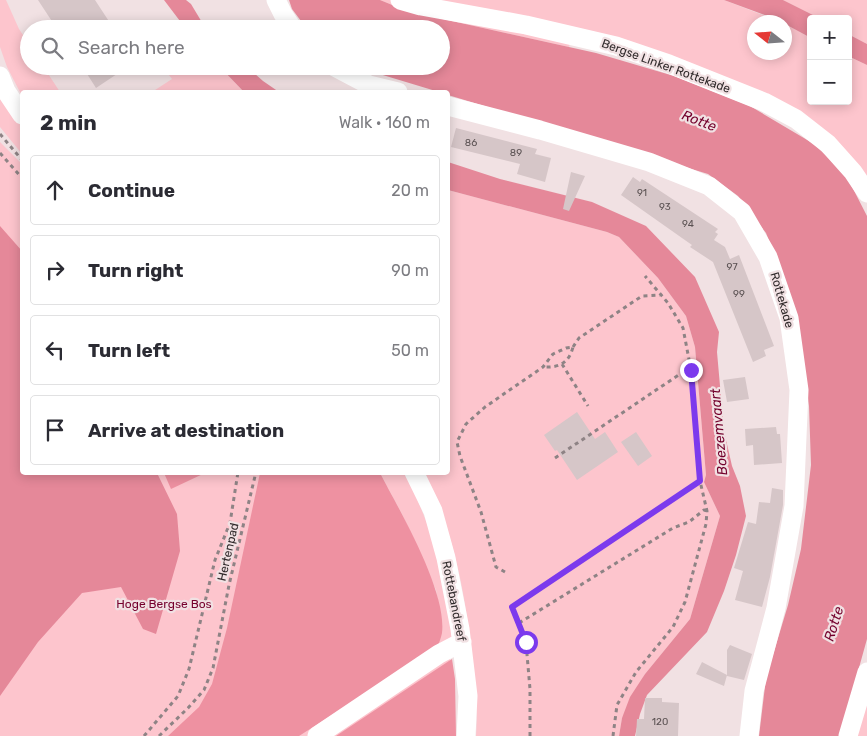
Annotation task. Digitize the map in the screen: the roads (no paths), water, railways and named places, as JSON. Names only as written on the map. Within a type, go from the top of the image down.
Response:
[{"type":"street","points":[[276,0],[287,20]]},
{"type":"street","name":"Bergse Linker Rottekade","points":[[400,0],[421,6],[550,30],[616,46],[669,64],[764,102],[796,119],[828,144],[853,172],[867,193]]},
{"type":"street","points":[[350,75],[369,85],[390,90]]},
{"type":"street","points":[[0,76],[6,91],[20,112]]},
{"type":"street","name":"Rottekade","points":[[450,107],[540,130],[649,162],[709,186],[742,212],[768,257],[789,318],[799,390],[794,506],[776,608],[754,691],[749,736]]},
{"type":"street","name":"Rottebandreef","points":[[415,475],[433,511],[446,558],[462,642],[468,696],[466,736]]},
{"type":"street","points":[[317,736],[440,654],[462,642]]},
{"type":"street","points":[[848,736],[867,672]]},
{"type":"water","points":[[164,0],[186,0],[191,4],[201,20],[179,20]]},
{"type":"water","points":[[289,0],[380,0],[407,11],[448,20],[300,20],[292,9]]},
{"type":"water","points":[[724,0],[783,0],[813,15],[807,15],[807,36],[792,28],[792,15],[765,15]]},
{"type":"water","name":"Rotte","points":[[450,21],[596,53],[674,76],[750,106],[814,144],[846,175],[867,216],[867,639],[840,736],[759,736],[766,678],[788,605],[801,549],[811,465],[809,406],[801,341],[786,283],[766,233],[738,196],[708,174],[450,96],[450,90],[432,90],[383,75],[450,75]]},
{"type":"water","points":[[852,36],[867,44],[867,65],[852,58]]},
{"type":"water","points":[[228,75],[256,75],[276,90],[242,90]]},
{"type":"water","name":"Boezemvaart","points":[[450,163],[500,179],[592,202],[646,226],[695,277],[719,332],[717,352],[724,431],[732,466],[740,486],[746,516],[724,591],[707,632],[647,695],[635,736],[619,736],[622,718],[630,697],[645,674],[690,619],[720,516],[704,482],[706,475],[695,347],[686,316],[658,278],[619,237],[607,232],[450,191]]},
{"type":"water","points":[[0,226],[20,249],[20,475],[158,475],[177,514],[180,551],[156,634],[143,629],[121,587],[82,593],[38,642],[0,696]]},
{"type":"park label","name":"Hoge Bergse Bos","points":[[164,604]]}]
